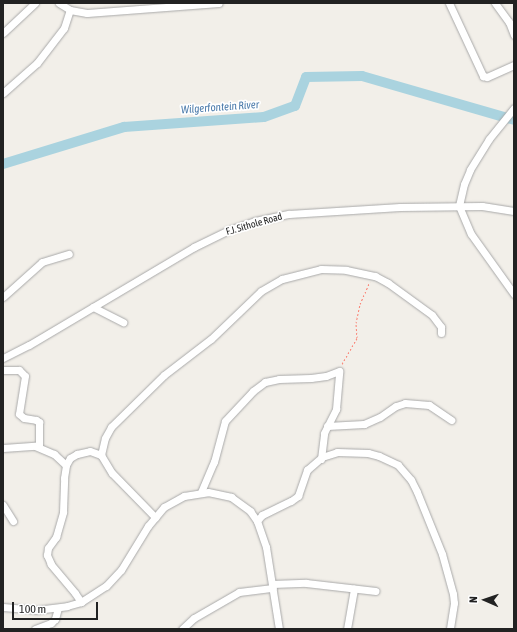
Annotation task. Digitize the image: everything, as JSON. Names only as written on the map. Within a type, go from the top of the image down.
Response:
[{"type":"street","points":[[3,33],[35,3]]},
{"type":"street","points":[[59,3],[70,10],[87,13],[185,4],[219,3]]},
{"type":"street","points":[[449,3],[483,76],[488,77],[514,65]]},
{"type":"street","points":[[495,3],[509,22],[514,35]]},
{"type":"street","points":[[3,92],[37,64],[64,28],[70,10]]},
{"type":"street","points":[[513,109],[499,126],[470,170],[464,184],[459,206],[470,234],[514,294]]},
{"type":"street","name":"F.J. Sithole Road","points":[[3,358],[29,345],[194,247],[229,230],[255,221],[289,214],[329,211],[482,206],[514,211]]},
{"type":"street","points":[[3,297],[42,262],[69,254]]},
{"type":"street","points":[[101,455],[107,431],[111,427],[164,376],[211,339],[261,291],[282,279],[321,269],[346,270],[367,275],[388,283],[432,315],[441,327],[441,333]]},
{"type":"street","points":[[93,306],[123,322]]},
{"type":"street","points":[[3,370],[19,370],[25,376],[19,414],[24,418],[39,422],[39,447]]},
{"type":"street","points":[[201,492],[214,462],[225,420],[253,391],[265,382],[279,379],[326,376],[340,371],[336,410],[327,426],[321,444],[321,459]]},
{"type":"street","points":[[327,426],[364,424],[380,418],[396,406],[405,403],[429,405],[451,420]]},
{"type":"street","points":[[3,448],[39,447],[54,454],[66,465]]},
{"type":"street","points":[[81,602],[51,564],[47,555],[48,548],[56,537],[63,512],[66,465],[70,458],[82,452],[90,451],[101,455],[112,473],[155,517]]},
{"type":"street","points":[[257,521],[262,515],[298,496],[307,470],[321,459],[337,452],[368,453],[379,456],[398,465],[411,480],[423,505],[449,577],[454,603],[450,629]]},
{"type":"street","points":[[3,607],[36,610],[58,608],[81,602],[106,586],[121,570],[155,517],[172,502],[184,496],[201,492],[222,493],[231,497],[250,511],[257,521],[266,547],[279,629]]},
{"type":"street","points":[[3,505],[13,521]]},
{"type":"street","points":[[182,629],[194,618],[239,592],[272,586],[306,583],[376,591]]},
{"type":"street","points":[[347,629],[354,589]]},
{"type":"street","points":[[35,629],[51,624],[55,619],[58,608]]},
{"type":"path","points":[[340,371],[344,357],[357,338],[356,323],[360,304],[369,285],[367,275]]},
{"type":"waterway","name":"Wilgerfontein River","points":[[3,164],[124,127],[264,117],[295,106],[306,77],[362,76],[514,120]]}]
